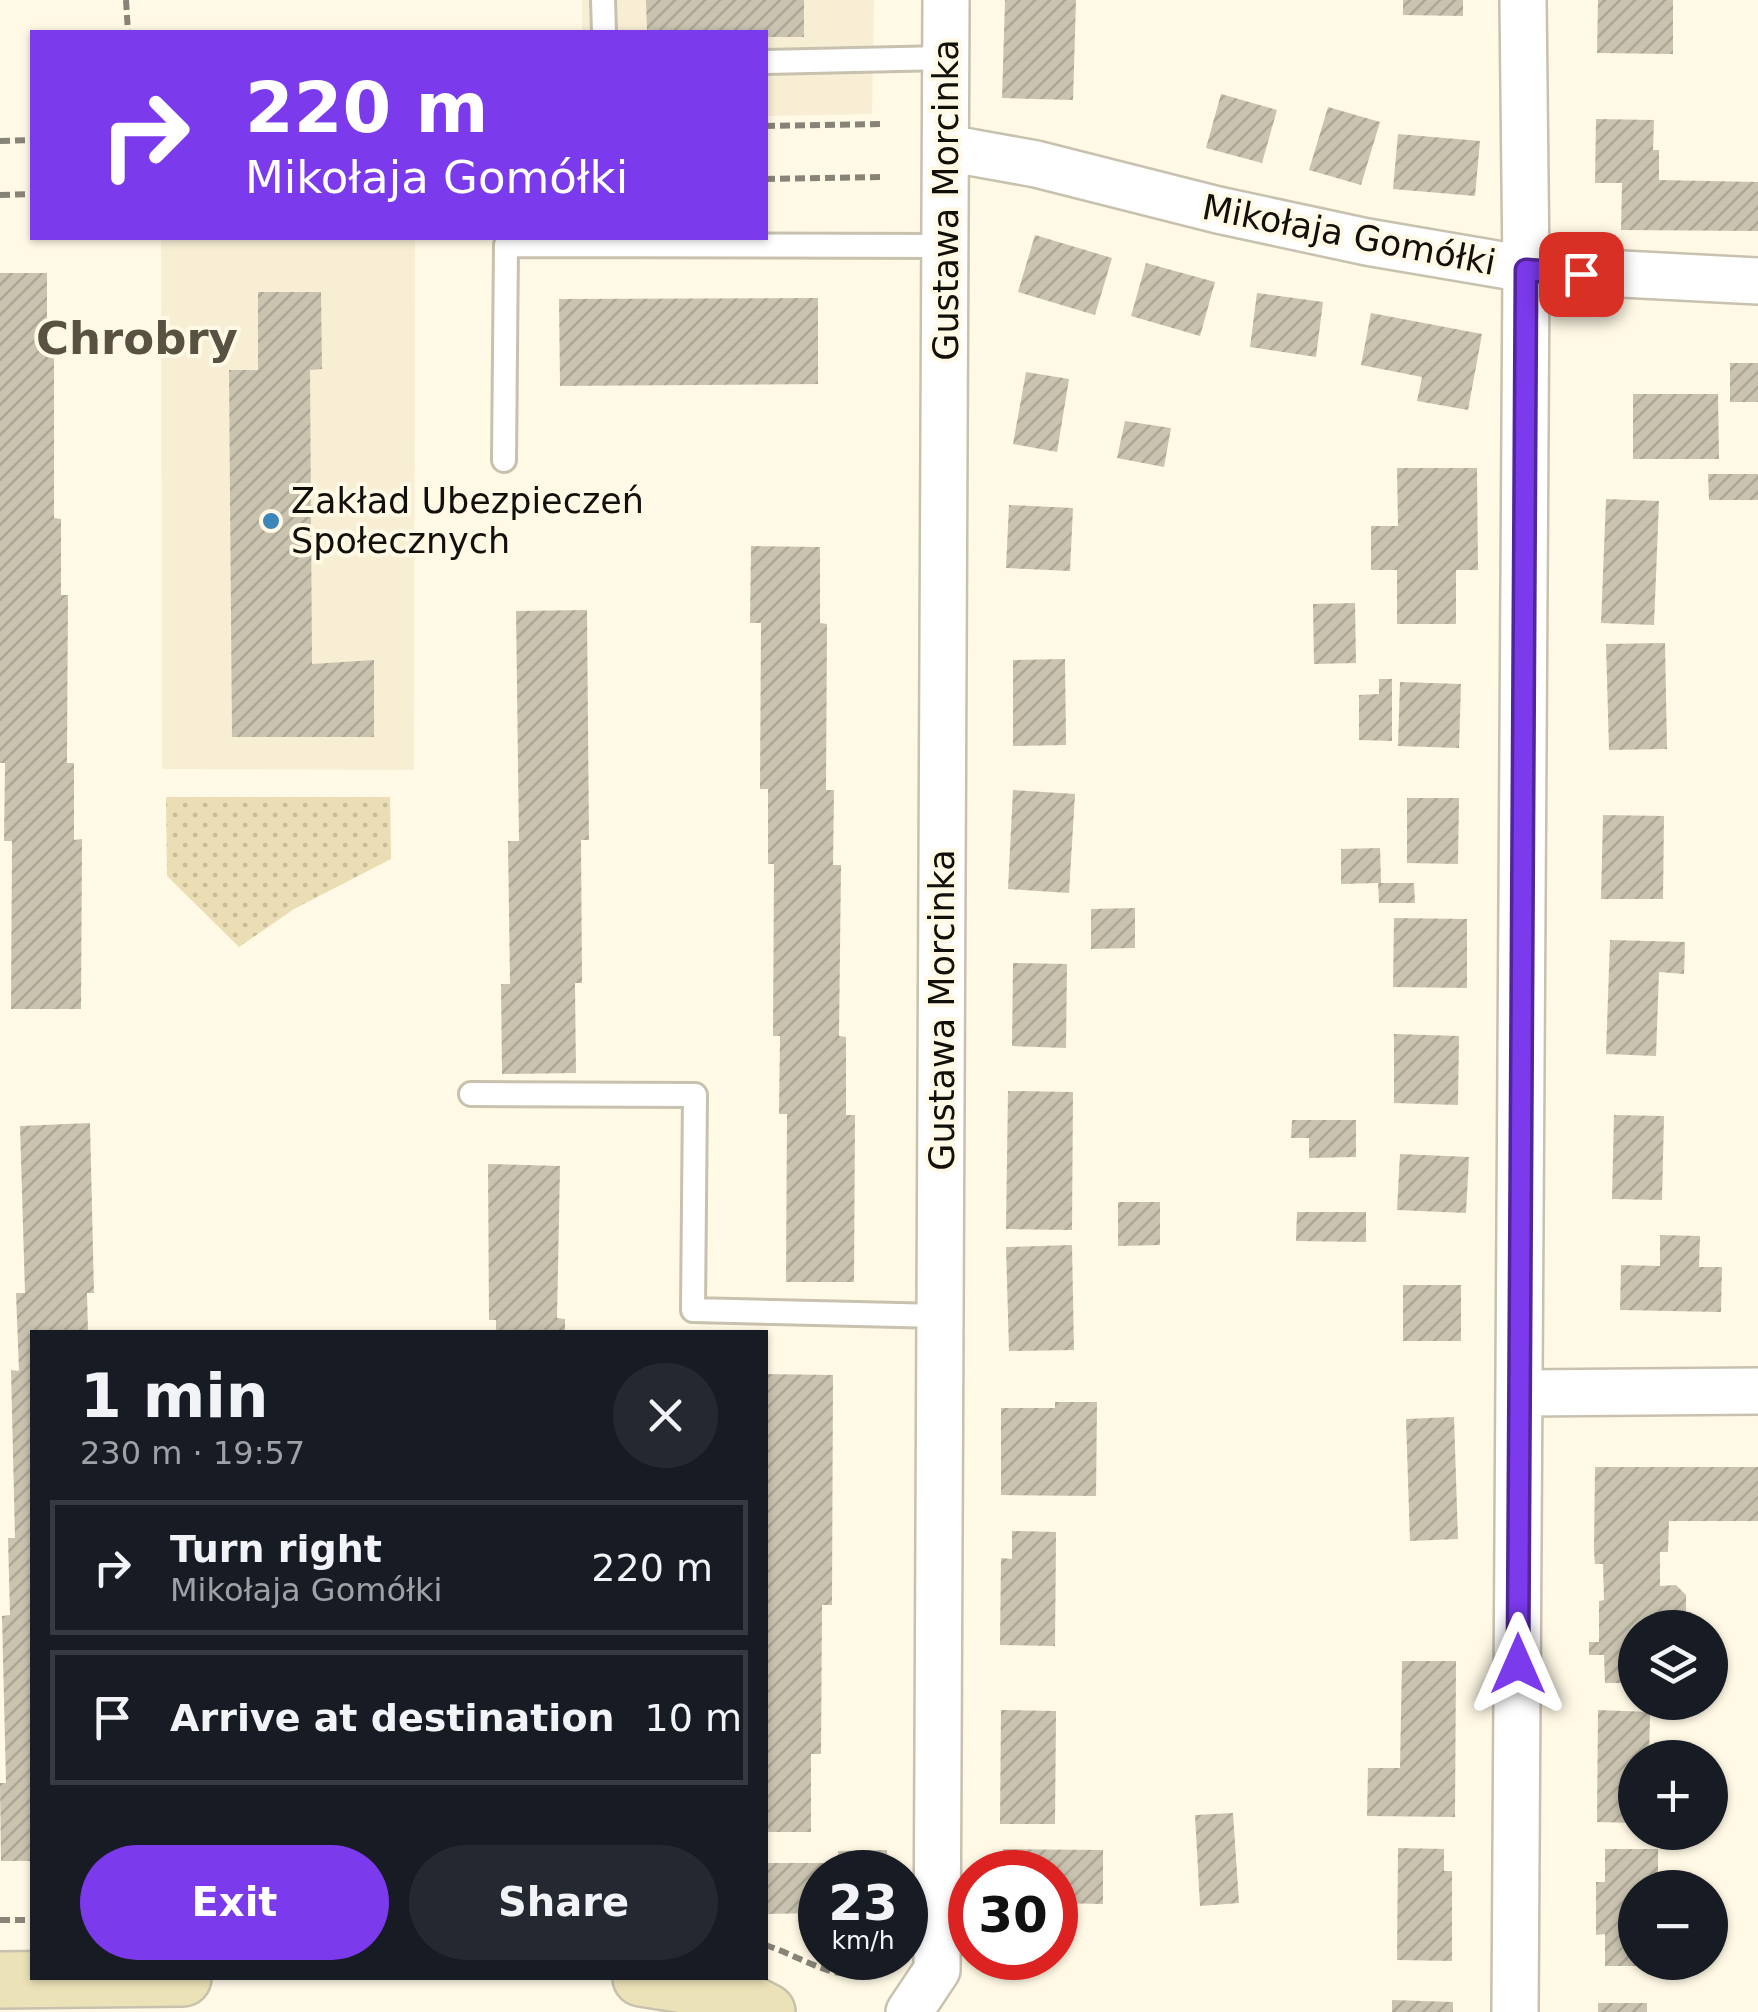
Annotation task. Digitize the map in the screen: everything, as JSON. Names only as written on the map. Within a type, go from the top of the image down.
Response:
[{"type":"street","name":"Gustawa Morcinka","points":[[909,2012],[937,1970],[946,0]]},
{"type":"street","points":[[1515,2012],[1526,270],[1523,0]]},
{"type":"street","name":"Mikołaja Gomółki","points":[[946,148],[1036,164],[1218,210],[1368,242],[1526,270],[1758,282]]},
{"type":"street","points":[[1520,1394],[1758,1391]]},
{"type":"street","points":[[0,1980],[30,1980]]},
{"type":"street","points":[[653,1980],[728,1992],[768,2012]]},
{"type":"lane","points":[[603,0],[604,30]]},
{"type":"lane","points":[[768,62],[945,58]]},
{"type":"lane","points":[[504,460],[506,246],[946,246]]},
{"type":"lane","points":[[471,1094],[695,1095],[693,1310],[940,1316]]},
{"type":"path","points":[[126,0],[128,30]]},
{"type":"path","points":[[768,126],[883,124]]},
{"type":"path","points":[[0,141],[30,140]]},
{"type":"path","points":[[768,179],[883,176]]},
{"type":"path","points":[[0,195],[30,194]]},
{"type":"path","points":[[0,1920],[30,1920]]},
{"type":"path","points":[[768,1947],[798,1957]]},
{"type":"shaded area","points":[[582,0],[874,0],[872,114],[768,116],[768,30],[582,30]]},
{"type":"shaded area","points":[[161,240],[415,240],[414,770],[162,769]]},
{"type":"shaded area","points":[[166,797],[390,797],[391,859],[294,909],[239,947],[167,876]]},
{"type":"building","points":[[646,0],[804,0],[804,37],[768,37],[768,30],[647,30]]},
{"type":"building","points":[[1005,0],[1076,0],[1073,100],[1002,98]]},
{"type":"building","points":[[1403,0],[1463,0],[1463,16],[1403,15]]},
{"type":"building","points":[[1598,0],[1673,0],[1673,54],[1597,53]]},
{"type":"building","points":[[1221,94],[1277,110],[1262,163],[1206,148]]},
{"type":"building","points":[[1328,107],[1380,122],[1361,185],[1309,170]]},
{"type":"building","points":[[1596,119],[1654,120],[1653,150],[1659,150],[1659,180],[1758,182],[1758,231],[1621,230],[1622,183],[1595,183]]},
{"type":"building","points":[[1398,134],[1480,141],[1475,196],[1393,189]]},
{"type":"building","points":[[1035,235],[1112,258],[1095,315],[1018,292]]},
{"type":"building","points":[[1146,263],[1215,282],[1200,336],[1131,316]]},
{"type":"building","points":[[0,273],[47,273],[47,350],[54,350],[54,518],[61,519],[61,595],[68,595],[67,763],[74,763],[74,840],[82,839],[81,1009],[11,1009],[12,841],[4,841],[5,763],[0,763]]},
{"type":"building","points":[[258,292],[321,292],[322,369],[310,370],[312,664],[374,660],[374,737],[232,737],[229,370],[258,370]]},
{"type":"building","points":[[1257,293],[1323,302],[1316,357],[1250,347]]},
{"type":"building","points":[[818,298],[818,384],[560,386],[559,299]]},
{"type":"building","points":[[1371,313],[1482,334],[1468,410],[1417,401],[1422,377],[1361,365]]},
{"type":"building","points":[[1730,363],[1758,363],[1758,402],[1730,402]]},
{"type":"building","points":[[1026,372],[1069,379],[1057,452],[1013,444]]},
{"type":"building","points":[[1633,394],[1718,394],[1719,459],[1633,459]]},
{"type":"building","points":[[1125,421],[1171,428],[1164,467],[1117,458]]},
{"type":"building","points":[[1397,468],[1477,468],[1478,570],[1456,570],[1456,624],[1397,624],[1397,570],[1371,570],[1371,526],[1398,526]]},
{"type":"building","points":[[1708,474],[1758,474],[1758,500],[1709,500]]},
{"type":"building","points":[[1606,499],[1659,501],[1654,625],[1601,623]]},
{"type":"building","points":[[1009,505],[1073,508],[1070,571],[1006,568]]},
{"type":"building","points":[[751,546],[820,547],[820,623],[827,624],[826,790],[834,790],[833,865],[841,865],[839,1036],[846,1037],[846,1115],[855,1115],[854,1282],[786,1282],[787,1114],[779,1114],[780,1036],[773,1036],[774,864],[768,864],[768,789],[760,789],[761,623],[750,623]]},
{"type":"building","points":[[1355,603],[1356,663],[1314,664],[1313,604]]},
{"type":"building","points":[[587,610],[589,840],[581,840],[582,983],[575,983],[576,1073],[502,1074],[501,984],[510,984],[508,841],[519,841],[516,611]]},
{"type":"building","points":[[1665,643],[1667,749],[1609,750],[1606,644]]},
{"type":"building","points":[[1065,659],[1066,745],[1013,746],[1013,660]]},
{"type":"building","points":[[1379,679],[1392,679],[1392,741],[1359,740],[1359,695],[1379,694]]},
{"type":"building","points":[[1400,682],[1461,684],[1459,748],[1398,746]]},
{"type":"building","points":[[1013,790],[1075,794],[1069,893],[1008,889]]},
{"type":"building","points":[[1407,798],[1459,798],[1458,864],[1407,863]]},
{"type":"building","points":[[1603,815],[1664,816],[1663,899],[1601,899]]},
{"type":"building","points":[[1380,848],[1381,883],[1414,883],[1415,903],[1379,903],[1378,883],[1341,884],[1341,849]]},
{"type":"building","points":[[1135,908],[1135,948],[1091,949],[1091,909]]},
{"type":"building","points":[[1394,918],[1467,919],[1467,988],[1393,987]]},
{"type":"building","points":[[1610,940],[1685,942],[1684,974],[1659,972],[1656,1056],[1606,1054]]},
{"type":"building","points":[[1013,963],[1067,964],[1066,1048],[1012,1046]]},
{"type":"building","points":[[1394,1034],[1459,1036],[1458,1105],[1394,1103]]},
{"type":"building","points":[[1008,1091],[1073,1092],[1072,1230],[1006,1229]]},
{"type":"building","points":[[1614,1115],[1664,1116],[1662,1200],[1612,1199]]},
{"type":"building","points":[[1292,1120],[1356,1120],[1356,1157],[1309,1158],[1309,1138],[1291,1138]]},
{"type":"building","points":[[90,1123],[94,1293],[87,1293],[88,1330],[30,1330],[30,1861],[1,1861],[0,1783],[6,1783],[2,1616],[10,1615],[8,1538],[15,1538],[11,1370],[19,1371],[16,1293],[25,1293],[20,1126]]},
{"type":"building","points":[[1400,1154],[1469,1157],[1466,1213],[1397,1210]]},
{"type":"building","points":[[488,1164],[560,1166],[557,1318],[565,1319],[565,1330],[496,1330],[496,1320],[489,1320]]},
{"type":"building","points":[[1118,1202],[1160,1202],[1160,1245],[1118,1246]]},
{"type":"building","points":[[1297,1212],[1366,1212],[1366,1242],[1296,1241]]},
{"type":"building","points":[[1660,1235],[1700,1236],[1699,1267],[1722,1267],[1721,1312],[1620,1310],[1621,1265],[1660,1266]]},
{"type":"building","points":[[1072,1245],[1074,1350],[1009,1351],[1006,1247]]},
{"type":"building","points":[[1403,1285],[1461,1285],[1461,1341],[1403,1341]]},
{"type":"building","points":[[768,1374],[833,1375],[832,1605],[822,1605],[821,1754],[811,1754],[811,1832],[768,1832]]},
{"type":"building","points":[[1055,1402],[1097,1402],[1096,1496],[1001,1495],[1001,1408],[1055,1408]]},
{"type":"building","points":[[1454,1417],[1458,1539],[1410,1541],[1406,1419]]},
{"type":"building","points":[[1595,1467],[1758,1467],[1758,1521],[1669,1521],[1668,1552],[1660,1552],[1660,1586],[1676,1585],[1686,1595],[1686,1610],[1618,1610],[1618,1683],[1605,1683],[1604,1655],[1589,1655],[1589,1642],[1599,1642],[1599,1601],[1604,1600],[1603,1564],[1595,1564]]},
{"type":"building","points":[[1012,1531],[1056,1532],[1055,1646],[1000,1645],[1001,1558],[1012,1559]]},
{"type":"building","points":[[1402,1661],[1456,1661],[1455,1817],[1367,1816],[1368,1768],[1400,1768]]},
{"type":"building","points":[[1001,1710],[1056,1711],[1055,1824],[1000,1824]]},
{"type":"building","points":[[1598,1710],[1618,1711],[1618,1720],[1650,1720],[1649,1740],[1618,1740],[1618,1823],[1597,1822]]},
{"type":"building","points":[[1233,1813],[1239,1903],[1200,1906],[1195,1815]]},
{"type":"building","points":[[1398,1848],[1444,1849],[1444,1871],[1452,1871],[1452,1961],[1397,1960]]},
{"type":"building","points":[[1003,1849],[1103,1850],[1103,1904],[1078,1903],[1078,1850]]},
{"type":"building","points":[[1605,1849],[1658,1850],[1658,1870],[1618,1870],[1618,1966],[1605,1966],[1605,1934],[1596,1935],[1596,1882],[1605,1882]]},
{"type":"building","points":[[768,1863],[798,1863],[798,1913],[768,1914]]},
{"type":"building","points":[[1392,2000],[1453,2002],[1453,2012],[1392,2012]]},
{"type":"building","points":[[1598,2003],[1647,2003],[1647,2012],[1598,2012]]},
{"type":"place","name":"Zakład Ubezpieczeń Społecznych","points":[[271,521]]},
{"type":"district","name":"Chrobry","points":[[137,338]]},
{"type":"route","points":[[1518,1664],[1526,270],[1581,274]]}]
